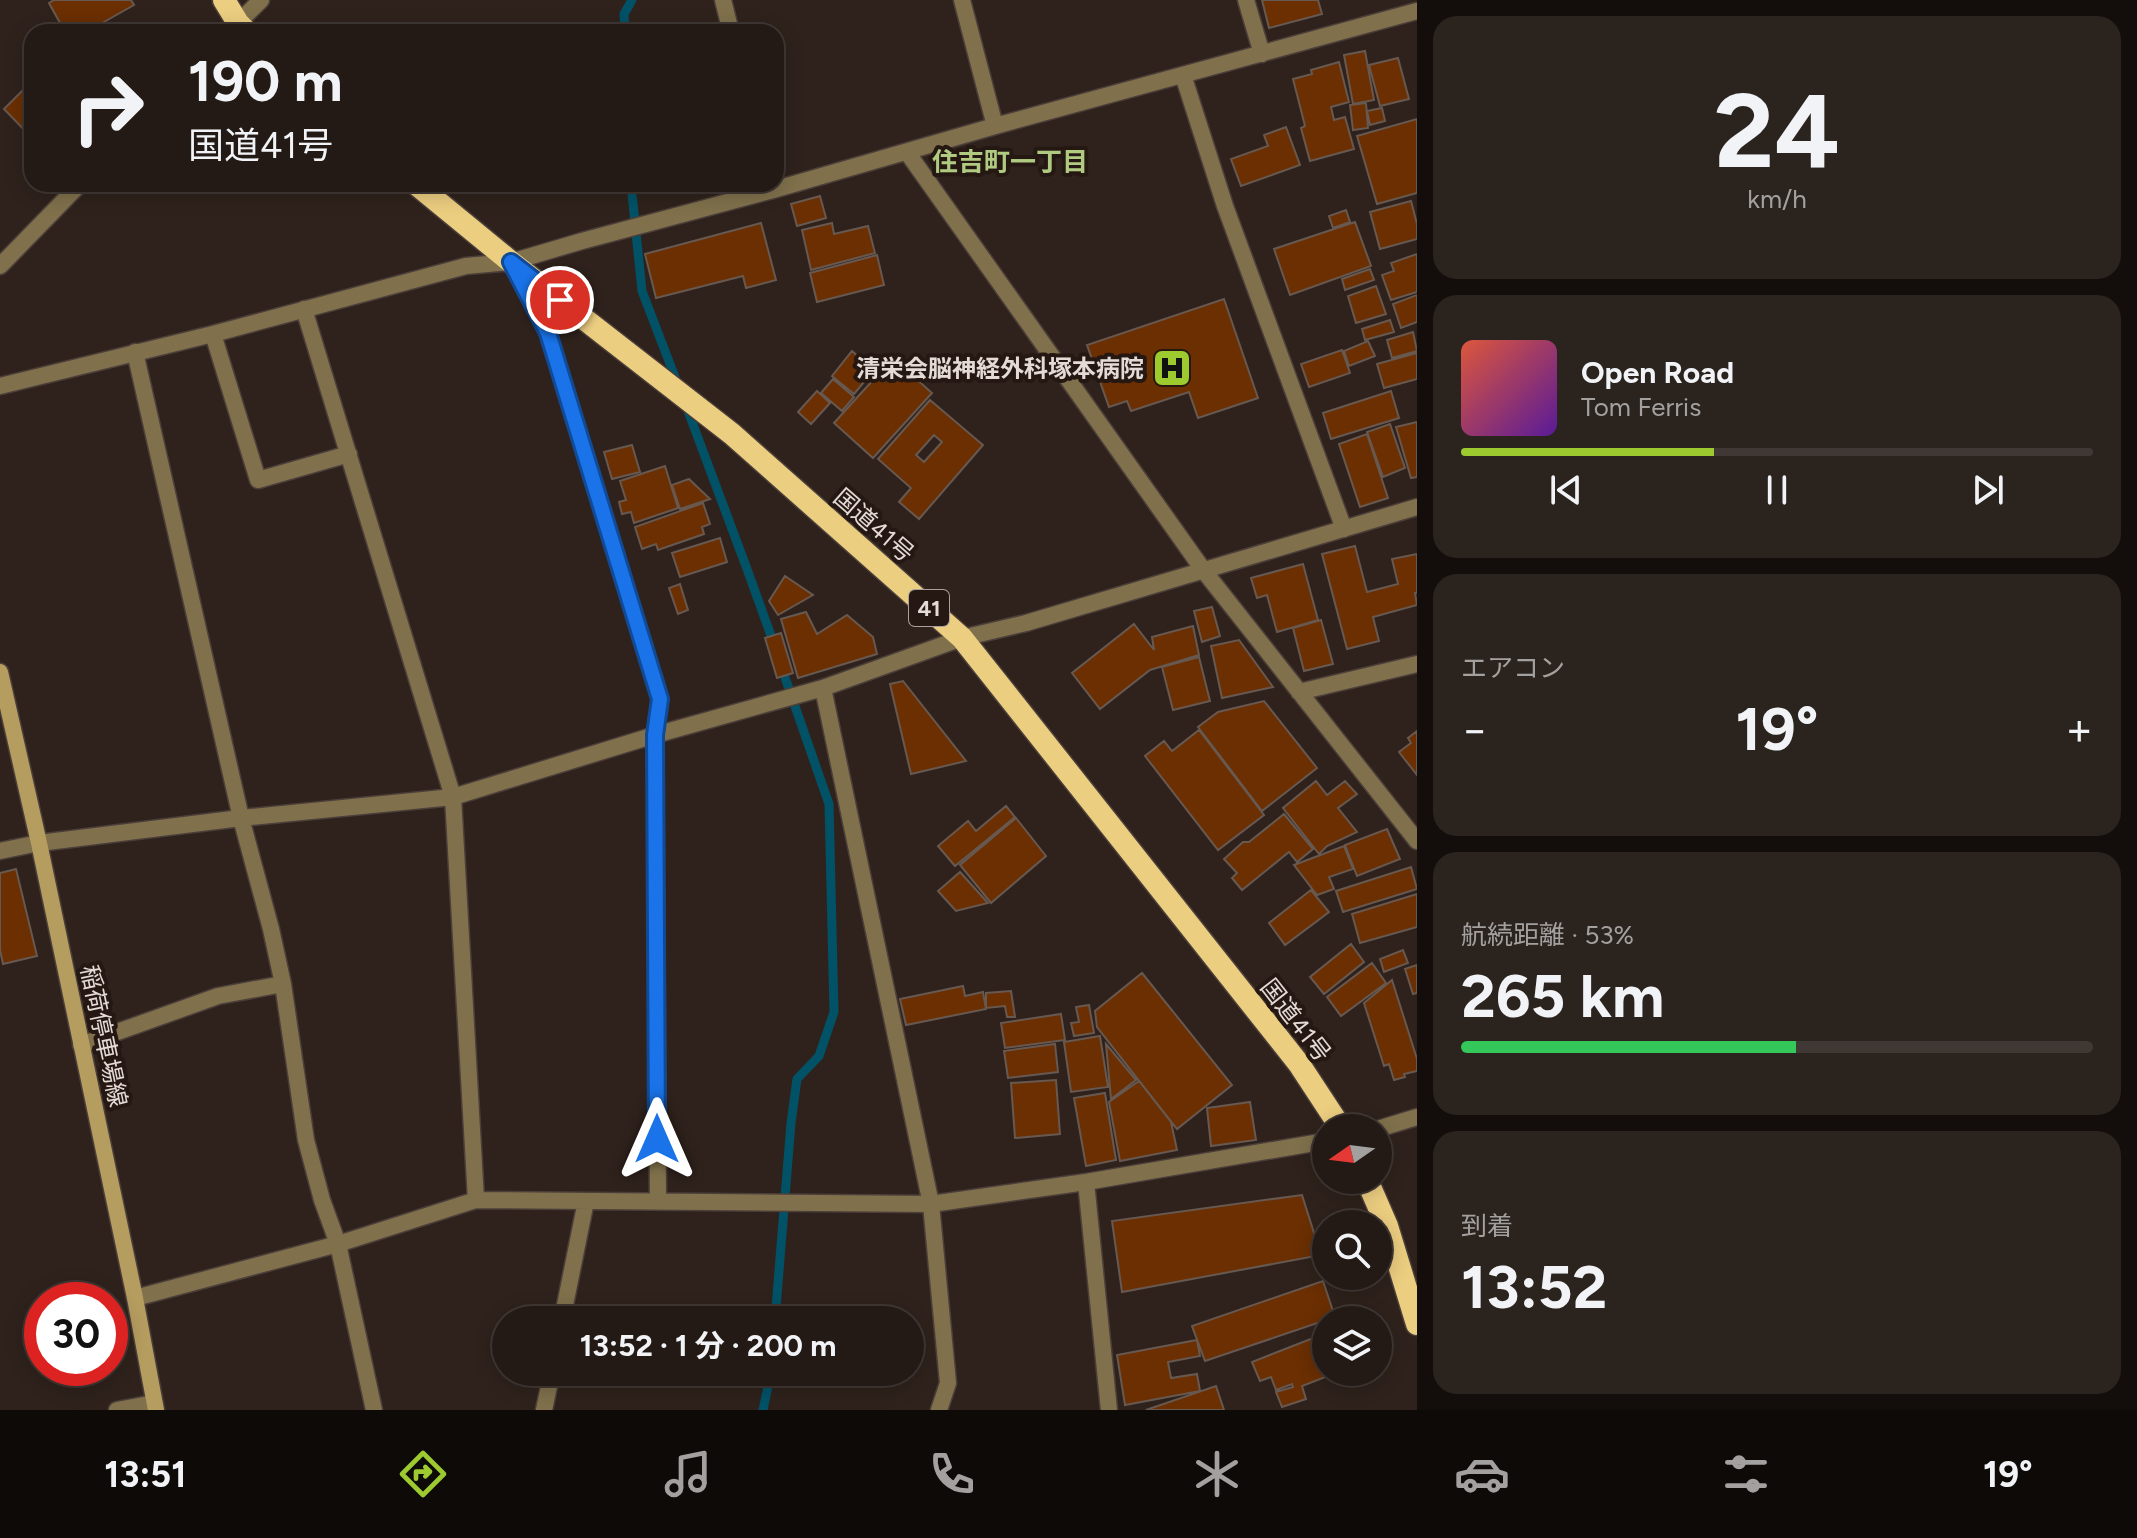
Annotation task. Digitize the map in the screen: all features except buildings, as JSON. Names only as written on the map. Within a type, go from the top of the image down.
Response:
[{"type":"highway","points":[[224,0],[236,24]]},
{"type":"highway","name":"国道41号","points":[[426,192],[732,434],[962,638],[1299,1064],[1332,1114]]},
{"type":"highway","points":[[1373,1194],[1387,1226],[1417,1324]]},
{"type":"main road","name":"稲荷停車場線","points":[[0,672],[39,843],[155,1406]]},
{"type":"street","points":[[242,24],[261,0]]},
{"type":"street","points":[[723,0],[729,24]]},
{"type":"street","points":[[962,0],[995,126]]},
{"type":"street","points":[[1246,0],[1262,54]]},
{"type":"street","points":[[784,184],[1417,11]]},
{"type":"street","points":[[1183,75],[1225,206],[1344,529]]},
{"type":"street","points":[[907,152],[1204,571],[1417,841]]},
{"type":"street","points":[[0,266],[72,192]]},
{"type":"street","points":[[0,386],[213,334],[466,266],[511,262],[755,192]]},
{"type":"street","points":[[511,262],[548,333],[660,699],[655,735],[658,1201]]},
{"type":"street","points":[[304,309],[453,797],[476,1200]]},
{"type":"street","points":[[213,334],[258,480],[349,454]]},
{"type":"street","points":[[135,352],[241,818],[283,984],[306,1140],[338,1244],[374,1410]]},
{"type":"street","points":[[0,851],[39,843],[241,818],[453,797],[823,688],[962,638],[1026,623],[1417,507]]},
{"type":"street","points":[[1299,692],[1417,664]]},
{"type":"street","points":[[823,688],[931,1204],[948,1383],[939,1410]]},
{"type":"street","points":[[81,1045],[218,996],[283,984]]},
{"type":"street","points":[[1392,1125],[1417,1117]]},
{"type":"street","points":[[135,1298],[338,1244],[476,1200],[931,1204],[1086,1182],[1312,1143]]},
{"type":"street","points":[[1086,1182],[1109,1410]]},
{"type":"street","points":[[565,1306],[586,1201]]},
{"type":"street","points":[[544,1410],[549,1386]]},
{"type":"street","points":[[117,1410],[155,1406]]},
{"type":"waterway","points":[[625,24],[624,14],[632,0]]},
{"type":"waterway","points":[[632,192],[642,291],[678,385]]},
{"type":"waterway","points":[[685,403],[774,644]]},
{"type":"waterway","points":[[776,1306],[797,1079],[819,1056],[834,1012],[829,804],[781,666]]},
{"type":"waterway","points":[[763,1410],[768,1386]]},
{"type":"place","name":"清栄会脳神経外科塚本病院","points":[[1172,368]]},
{"type":"district","name":"住吉町一丁目","points":[[1010,162]]},
{"type":"route","points":[[560,300],[511,262],[548,333],[660,699],[655,735],[657,1139]]}]
